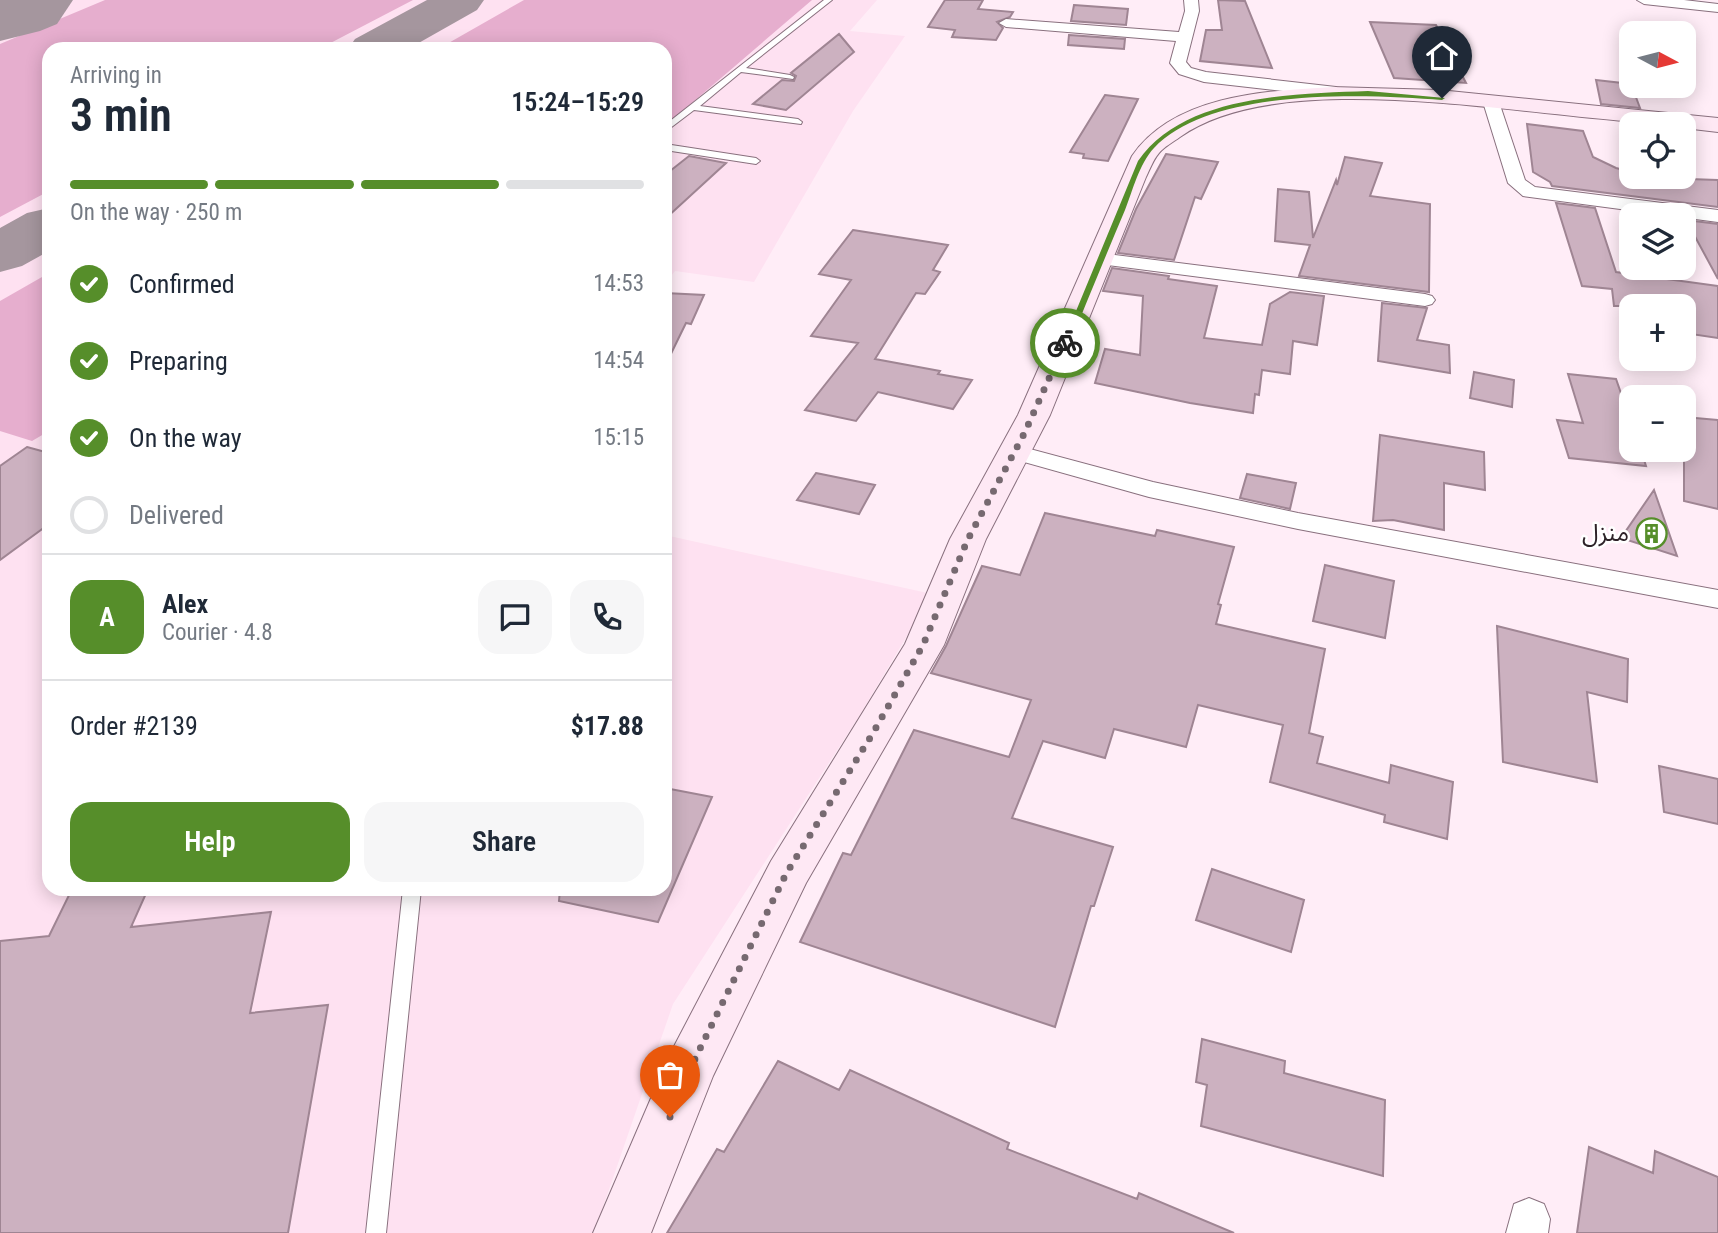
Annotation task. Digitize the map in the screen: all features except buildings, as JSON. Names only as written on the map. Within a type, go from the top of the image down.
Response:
[{"type":"street","points":[[1191,0],[1192,11],[1178,63],[1191,73],[1336,92],[1491,102],[1718,125]]},
{"type":"street","points":[[1644,0],[1718,8]]},
{"type":"street","points":[[1006,23],[1184,37]]},
{"type":"street","points":[[622,1233],[689,1071],[786,874],[873,733],[923,645],[968,539],[1015,452],[1063,348],[1141,161],[1165,134],[1195,119],[1231,107],[1283,97],[1336,92]]},
{"type":"street","points":[[1491,102],[1517,183],[1530,192],[1718,216]]},
{"type":"street","points":[[1099,259],[1424,300]]},
{"type":"street","points":[[1015,452],[1149,489],[1298,521],[1717,600]]},
{"type":"lane","points":[[672,123],[828,0]]},
{"type":"lane","points":[[741,70],[790,77]]},
{"type":"lane","points":[[692,107],[798,122]]},
{"type":"lane","points":[[672,148],[756,161]]},
{"type":"lane","points":[[376,1233],[411,896]]},
{"type":"shaded area","points":[[0,0],[877,0],[850,31],[905,36],[853,111],[754,282],[675,271],[672,275],[672,42],[42,42],[42,896],[672,896],[672,537],[932,594],[858,718],[673,1004],[594,1233],[0,1233]]},
{"type":"shaded area","points":[[105,0],[413,0],[332,42],[42,42],[42,195],[0,217],[0,44]]},
{"type":"shaded area","points":[[524,0],[812,0],[672,120],[672,42],[450,42]]},
{"type":"shaded area","points":[[42,277],[42,435],[32,441],[0,431],[0,301]]},
{"type":"taxiway","points":[[385,42],[461,0]]},
{"type":"taxiway","points":[[0,253],[42,230]]},
{"type":"runway","points":[[0,7],[17,0]]},
{"type":"way so far","points":[[670,1117],[689,1071],[786,874],[873,733],[923,645],[968,539],[1034,415],[1065,343]]},
{"type":"place","name":"منزل","points":[[1652,533]]},
{"type":"route","points":[[1065,343],[1141,161],[1165,134],[1206,114],[1283,97],[1336,92],[1442,98]]}]
